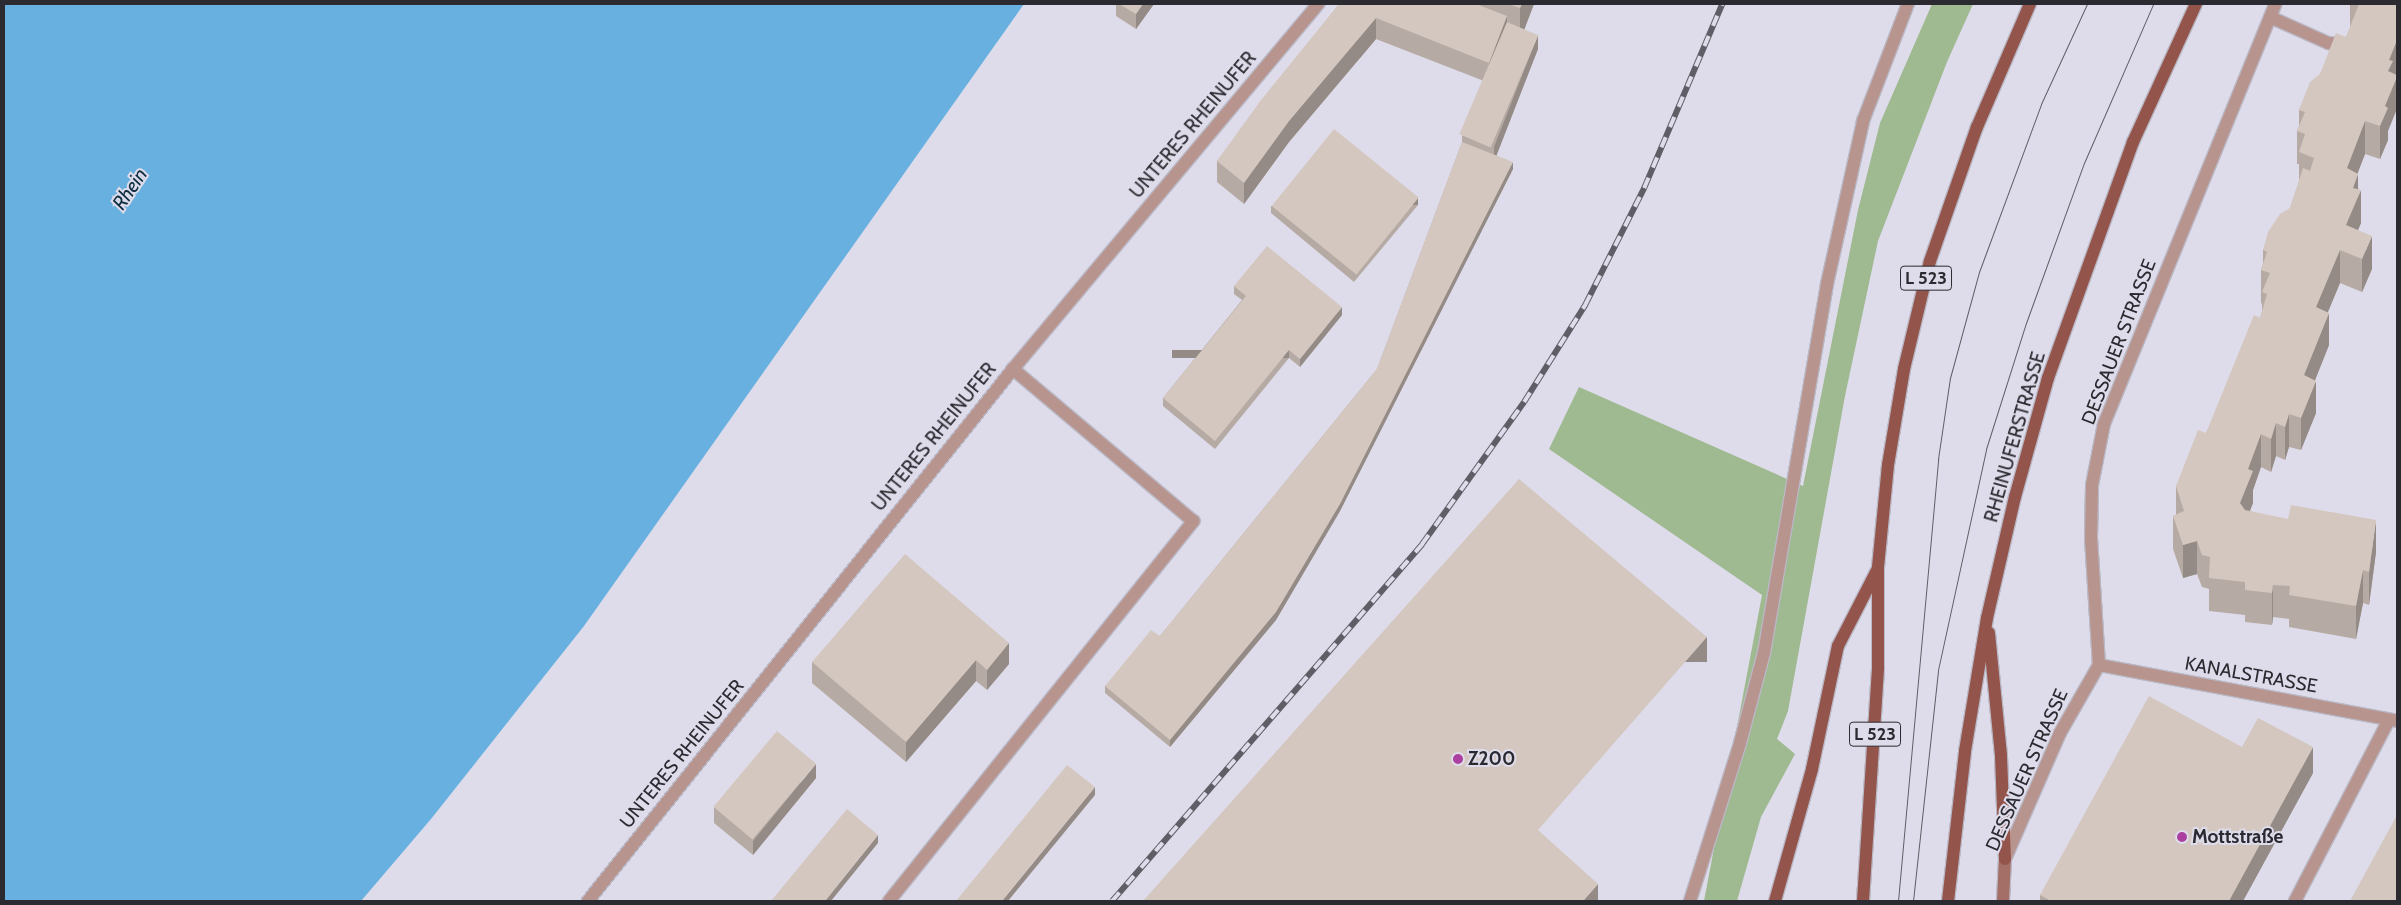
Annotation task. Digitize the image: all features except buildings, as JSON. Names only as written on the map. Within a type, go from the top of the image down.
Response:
[{"type":"main road","name":"L 523","points":[[1863,901],[1878,678],[1878,567],[1888,465],[1904,369],[1930,261],[1977,127],[2030,4]]},
{"type":"main road","name":"RHEINUFERSTRASSE","points":[[1948,901],[1965,751],[1987,618],[2016,497],[2048,378],[2117,182],[2196,4]]},
{"type":"main road","points":[[1775,901],[1812,769],[1838,646],[1878,567]]},
{"type":"main road","points":[[1987,618],[2001,756],[2005,859]]},
{"type":"main road","name":"DESSAUER STRASSE","points":[[2002,901],[2005,859]]},
{"type":"street","name":"UNTERES RHEINUFER","points":[[588,901],[1013,369],[1318,4]]},
{"type":"street","points":[[1690,901],[1740,743],[1764,653],[1827,284],[1863,121],[1908,4]]},
{"type":"street","name":"DESSAUER STRASSE","points":[[2005,859],[2060,733],[2100,665],[2091,539],[2092,485],[2104,424],[2275,4]]},
{"type":"street","points":[[2270,17],[2328,43],[2355,46]]},
{"type":"street","points":[[2328,43],[2342,56]]},
{"type":"street","points":[[889,901],[1194,521],[1013,369]]},
{"type":"street","name":"KANALSTRASSE","points":[[2100,665],[2393,720]]},
{"type":"street","points":[[2295,901],[2393,720]]},
{"type":"green space","points":[[1932,4],[1973,4],[1947,62],[1878,241],[1845,396],[1788,711],[1777,739],[1795,754],[1761,817],[1737,901],[1704,901],[1762,595],[1549,449],[1579,387],[1803,486],[1858,210],[1880,123]]},
{"type":"water","name":"Rhein","points":[[4,4],[1024,4],[584,626],[431,819],[361,901],[4,901]]},
{"type":"tram line","points":[[1898,901],[1938,459],[1950,378],[1979,272],[2041,104],[2087,4]]},
{"type":"tram line","points":[[1913,901],[1938,670],[1986,449],[2026,323],[2084,163],[2153,4]]},
{"type":"railway","points":[[1112,901],[1422,544],[1524,402],[1585,305],[1644,188],[1722,4]]},
{"type":"place","name":"Z200","points":[[1458,759]]},
{"type":"place","name":"Mottstraße","points":[[2182,837]]}]
